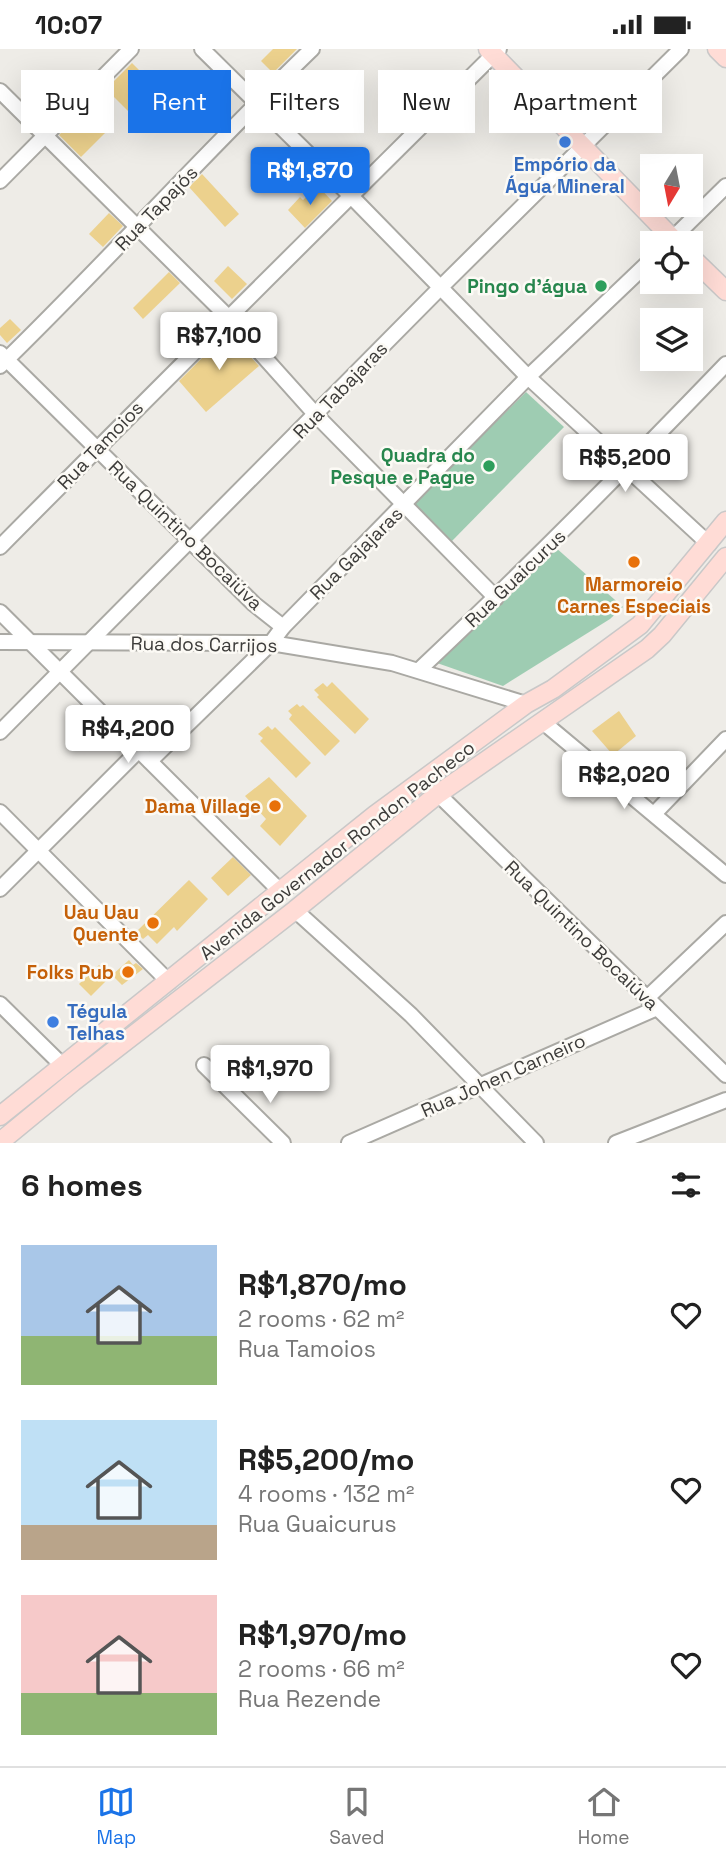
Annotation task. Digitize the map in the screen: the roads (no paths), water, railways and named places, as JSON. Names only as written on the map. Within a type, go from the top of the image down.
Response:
[{"type":"main road","points":[[717,49],[726,58]]},
{"type":"main road","points":[[494,51],[662,231]]},
{"type":"main road","points":[[703,269],[726,291]]},
{"type":"main road","name":"Avenida Governador Rondon Pacheco","points":[[0,1116],[375,815],[526,704],[553,689],[634,630],[726,521]]},
{"type":"main road","name":"Avenida Governador Rondon Pacheco","points":[[0,1142],[438,794],[653,644],[725,560]]},
{"type":"street","points":[[0,181],[131,49]]},
{"type":"street","points":[[202,49],[245,90]]},
{"type":"street","name":"Rua Tapajós","points":[[291,70],[312,49]]},
{"type":"street","name":"Rua Tabajaras","points":[[0,732],[681,49]]},
{"type":"street","name":"Rua Tamoios","points":[[0,547],[494,51]]},
{"type":"street","points":[[0,91],[229,318],[316,415],[496,598]]},
{"type":"street","name":"Rua Tapajós","points":[[2,359],[137,229],[245,116]]},
{"type":"street","points":[[289,133],[528,377],[709,544]]},
{"type":"street","points":[[683,231],[726,186]]},
{"type":"street","name":"Rua Gajajaras","points":[[150,761],[271,643],[283,627],[528,377],[640,270]]},
{"type":"street","name":"Rua Quintino Bocaiúva","points":[[2,359],[254,604],[283,627]]},
{"type":"street","name":"Rua Guaicurus","points":[[419,670],[496,598],[626,468],[726,363]]},
{"type":"street","points":[[0,613],[281,892]]},
{"type":"street","name":"Rua dos Carrijos","points":[[0,642],[271,643],[392,663],[526,704]]},
{"type":"street","points":[[543,722],[726,875]]},
{"type":"street","points":[[654,814],[726,739]]},
{"type":"street","points":[[0,889],[138,751]]},
{"type":"street","name":"Rua Quintino Bocaiúva","points":[[438,794],[726,1075]]},
{"type":"street","points":[[0,812],[169,982]]},
{"type":"street","points":[[295,910],[411,1014],[536,1143]]},
{"type":"street","points":[[652,1002],[726,923]]},
{"type":"street","name":"Rua Johen Carneiro","points":[[349,1143],[652,1002]]},
{"type":"street","points":[[0,1004],[63,1066]]},
{"type":"street","points":[[204,1065],[283,1143]]},
{"type":"street","points":[[615,1143],[726,1100]]},
{"type":"place","name":"Empório da Água Mineral","points":[[565,142]]},
{"type":"place","name":"Pingo d'água","points":[[601,286]]},
{"type":"place","name":"Quadra do Pesque e Pague","points":[[489,466]]},
{"type":"place","name":"Marmoreio Carnes Especiais","points":[[634,562]]},
{"type":"place","name":"Dama Village","points":[[275,806]]},
{"type":"place","name":"Uau Uau Quente","points":[[153,923]]},
{"type":"place","name":"Folks Pub","points":[[128,972]]},
{"type":"place","name":"Tégula Telhas","points":[[53,1022]]}]
